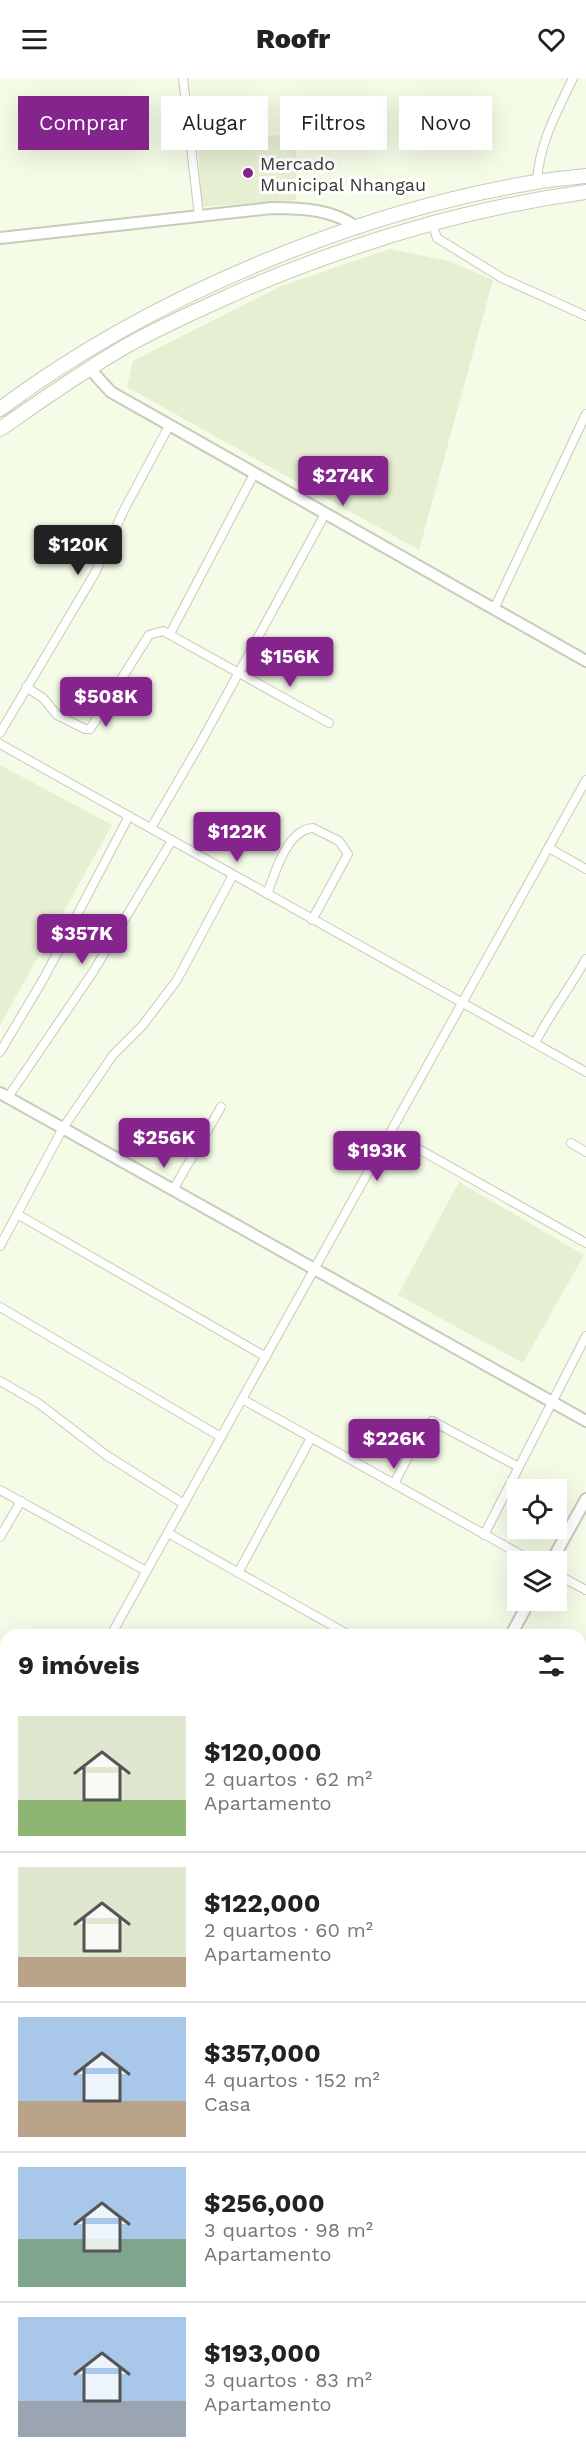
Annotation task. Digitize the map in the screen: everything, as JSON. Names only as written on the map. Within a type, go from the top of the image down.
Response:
[{"type":"highway","points":[[0,410],[84,352],[167,306],[300,248],[357,228],[437,205],[537,182],[586,176]]},
{"type":"highway","points":[[0,429],[89,368],[192,312],[300,266],[363,243],[432,223],[544,197],[586,192]]},
{"type":"street","points":[[183,78],[199,216]]},
{"type":"street","points":[[537,182],[538,159],[545,138],[573,78]]},
{"type":"street","points":[[0,238],[199,216],[301,208],[345,218],[357,228]]},
{"type":"street","points":[[432,223],[437,238],[502,278],[586,316]]},
{"type":"street","points":[[89,368],[111,392],[586,661]]},
{"type":"street","points":[[494,609],[586,414]]},
{"type":"street","points":[[0,733],[95,573],[124,510],[169,426]]},
{"type":"street","points":[[170,634],[254,474]]},
{"type":"street","points":[[151,828],[325,514]]},
{"type":"street","points":[[26,687],[43,698],[57,714],[85,729],[90,729],[149,635],[156,631],[170,634],[329,723]]},
{"type":"street","points":[[0,744],[151,828],[171,842],[586,1072]]},
{"type":"street","points":[[114,1629],[586,780]]},
{"type":"street","points":[[0,1052],[44,978],[129,816]]},
{"type":"street","points":[[267,894],[286,850],[303,831],[313,828],[339,841],[348,854],[312,920]]},
{"type":"street","points":[[171,842],[93,972],[4,1095],[586,1421]]},
{"type":"street","points":[[549,848],[586,868]]},
{"type":"street","points":[[0,1246],[63,1128],[113,1055],[142,1026],[177,980],[233,875]]},
{"type":"street","points":[[535,1043],[547,1018],[571,988],[586,959]]},
{"type":"street","points":[[173,1190],[221,1107]]},
{"type":"street","points":[[390,1134],[586,1243]]},
{"type":"street","points":[[571,1143],[586,1152]]},
{"type":"street","points":[[17,1214],[266,1357]]},
{"type":"street","points":[[0,1307],[221,1437]]},
{"type":"street","points":[[484,1535],[517,1466],[586,1336]]},
{"type":"street","points":[[0,1381],[38,1403],[106,1455],[184,1504]]},
{"type":"street","points":[[242,1399],[514,1551]]},
{"type":"street","points":[[394,1484],[413,1447],[432,1421],[517,1466]]},
{"type":"street","points":[[238,1573],[311,1438]]},
{"type":"street","points":[[0,1490],[146,1571]]},
{"type":"street","points":[[558,1551],[582,1513],[586,1499]]},
{"type":"street","points":[[0,1537],[21,1501]]},
{"type":"street","points":[[168,1533],[338,1629]]},
{"type":"street","points":[[567,1580],[586,1590]]},
{"type":"street","points":[[514,1629],[524,1611]]},
{"type":"shaded area","name":"Mercado Municipal Nhangau","points":[[280,135],[280,150],[296,150],[296,200],[201,207],[198,150],[268,150],[268,136]]},
{"type":"shaded area","points":[[390,249],[449,261],[493,280],[419,550],[127,387],[133,361],[281,286]]},
{"type":"shaded area","points":[[0,765],[112,825],[0,1025]]},
{"type":"shaded area","points":[[459,1182],[584,1255],[523,1363],[398,1295]]},
{"type":"place","name":"Mercado Municipal Nhangau","points":[[248,173]]}]
